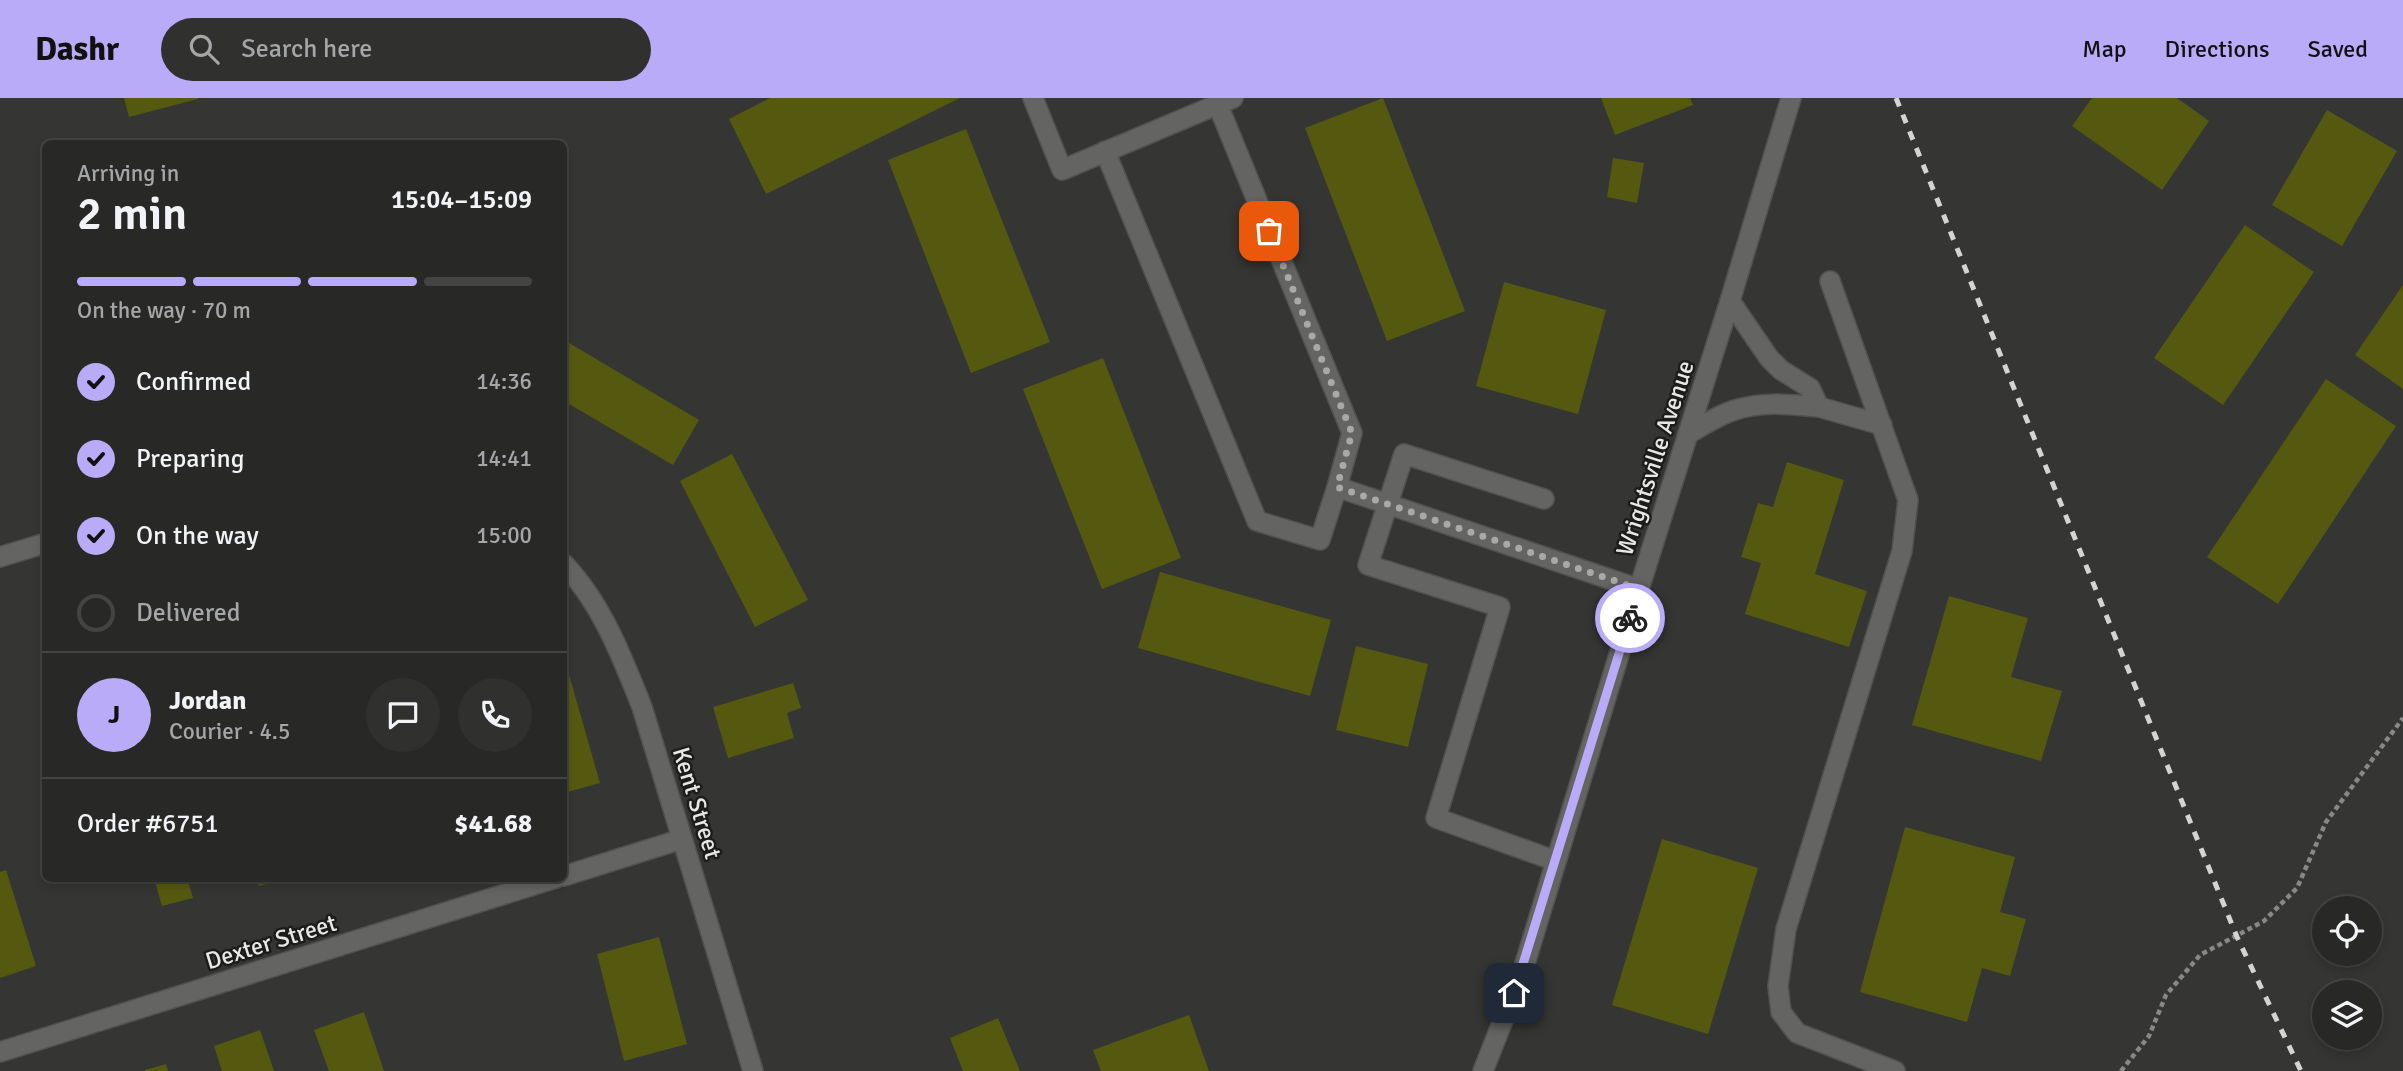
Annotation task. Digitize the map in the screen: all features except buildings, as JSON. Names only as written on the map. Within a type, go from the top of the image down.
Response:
[{"type":"street","points":[[1033,98],[1062,170],[1105,151],[1225,101],[1352,433],[1320,540],[1257,521],[1105,151]]},
{"type":"street","name":"Wrightsville Avenue","points":[[1483,1071],[1522,970],[1791,98]]},
{"type":"street","points":[[1830,281],[1909,500],[1902,551],[1786,929],[1778,986],[1781,1012],[1797,1033],[1895,1071]]},
{"type":"street","points":[[1730,301],[1769,358],[1781,370],[1810,388],[1819,407]]},
{"type":"street","points":[[1688,434],[1731,411],[1753,405],[1789,403],[1819,407],[1882,425]]},
{"type":"street","points":[[1544,499],[1404,454],[1368,565],[1500,607],[1436,818],[1556,861]]},
{"type":"street","points":[[1337,487],[1639,589]]},
{"type":"street","points":[[0,557],[42,544]]},
{"type":"street","name":"Kent Street","points":[[567,568],[603,617],[642,707],[753,1071]]},
{"type":"street","points":[[567,875],[682,839]]},
{"type":"street","name":"Dexter Street","points":[[0,1052],[543,882]]},
{"type":"path","points":[[2121,1071],[2149,1036],[2166,995],[2200,955],[2264,921],[2297,888],[2326,822],[2403,718]]},
{"type":"railway","points":[[1896,98],[2237,937],[2301,1071]]},
{"type":"way so far","points":[[1269,231],[1352,433],[1337,487],[1639,589],[1630,618]]},
{"type":"route","points":[[1514,993],[1630,618]]}]
